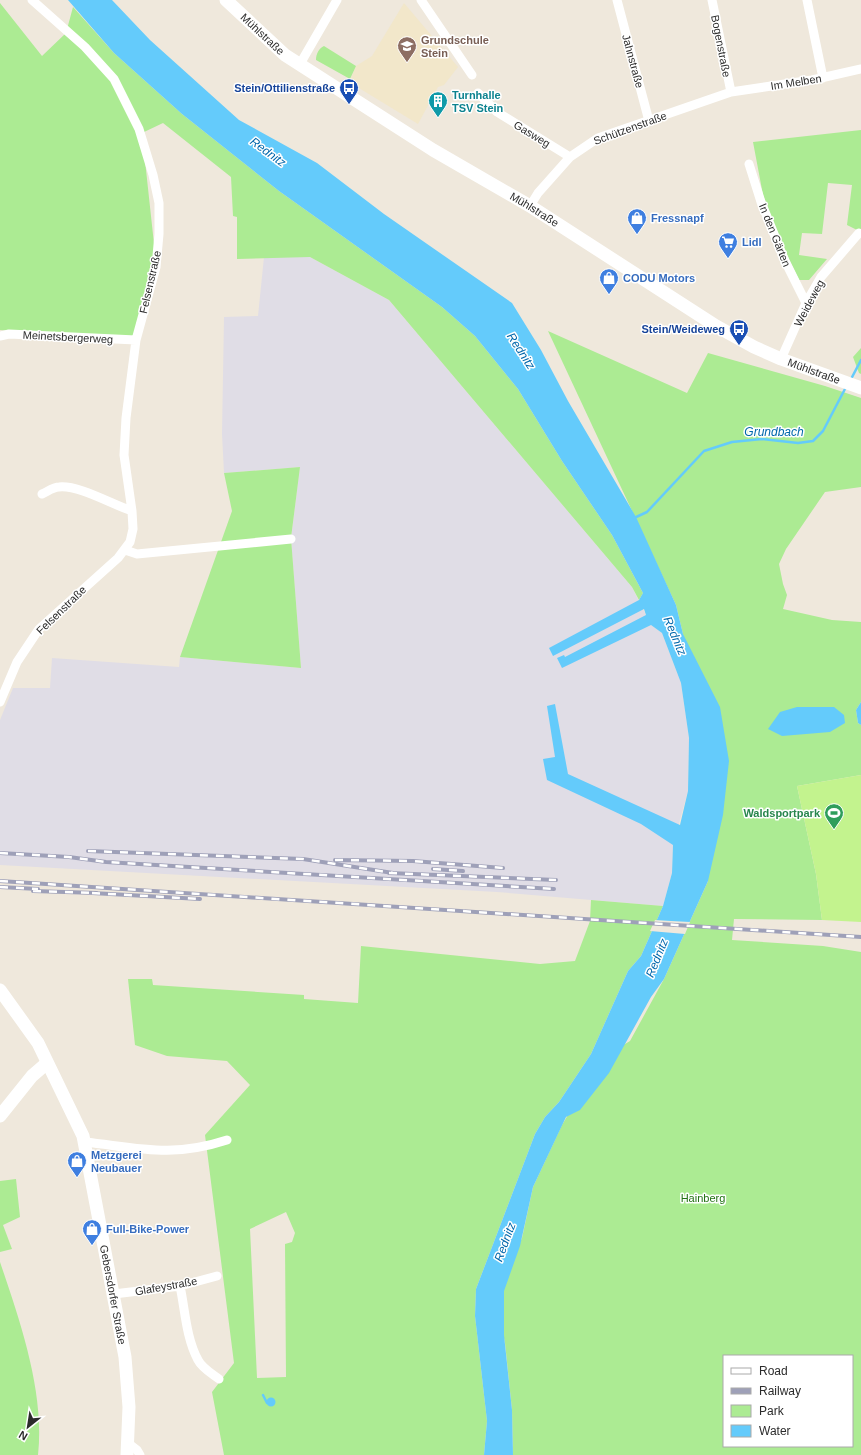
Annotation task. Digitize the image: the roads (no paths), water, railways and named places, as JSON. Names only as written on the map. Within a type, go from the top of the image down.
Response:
[{"type":"street","name":"Felsenstraße","points":[[0,702],[17,662],[39,629],[118,558],[130,542],[132,510],[124,455],[129,381],[136,340],[156,267],[158,251],[159,203],[153,175],[139,130],[114,79],[85,47],[66,32],[32,0]]},
{"type":"street","name":"Mühlstraße","points":[[226,0],[274,46],[300,64],[433,150],[530,206],[716,326],[754,347],[781,359],[856,386]]},
{"type":"street","points":[[300,64],[337,0]]},
{"type":"street","points":[[421,0],[472,76]]},
{"type":"street","name":"Jahnstraße","points":[[617,0],[649,121]]},
{"type":"street","name":"Bogenstraße","points":[[712,0],[731,92]]},
{"type":"street","points":[[807,0],[823,78]]},
{"type":"street","name":"Im Melben","points":[[731,92],[823,78],[861,68]]},
{"type":"street","name":"Schützenstraße","points":[[530,206],[542,188],[570,157],[598,138],[731,92]]},
{"type":"street","name":"Gasweg","points":[[478,93],[497,112],[570,157]]},
{"type":"street","name":"In den Gärten","points":[[749,164],[761,202],[783,256],[806,303]]},
{"type":"street","name":"Weideweg","points":[[781,359],[806,303],[821,277],[859,234]]},
{"type":"street","name":"Meinetsbergerweg","points":[[0,336],[9,334],[136,340]]},
{"type":"street","points":[[42,494],[58,487],[76,488],[113,504],[132,510]]},
{"type":"street","points":[[125,550],[137,554],[291,538]]},
{"type":"street","name":"Gebersdorfer Straße","points":[[0,990],[38,1043],[47,1064],[79,1125],[85,1142],[122,1338],[128,1386],[127,1449]]},
{"type":"street","points":[[0,1116],[32,1076],[47,1064]]},
{"type":"street","points":[[85,1142],[144,1150],[168,1151],[204,1148],[227,1140]]},
{"type":"street","name":"Glafeystraße","points":[[114,1294],[180,1286],[217,1276]]},
{"type":"street","points":[[180,1286],[190,1338],[198,1360],[206,1369],[219,1379]]},
{"type":"street","points":[[127,1449],[138,1450],[140,1455]]},
{"type":"water","name":"Rednitz","points":[[68,0],[112,0],[150,40],[239,120],[317,163],[384,214],[512,303],[541,350],[568,401],[636,517],[676,605],[683,634],[720,707],[729,761],[723,815],[708,881],[664,979],[651,997],[609,1073],[580,1110],[566,1117],[533,1187],[520,1246],[504,1291],[504,1335],[512,1410],[513,1455],[484,1455],[487,1421],[475,1316],[476,1289],[535,1134],[545,1117],[559,1102],[591,1054],[628,971],[641,956],[663,906],[672,873],[673,845],[641,824],[547,780],[543,759],[555,757],[547,706],[555,704],[568,774],[680,825],[688,791],[689,738],[681,683],[662,633],[651,625],[562,668],[557,658],[564,655],[565,657],[646,615],[644,609],[553,656],[549,648],[639,600],[643,593],[612,535],[562,461],[518,389],[475,336],[442,307],[279,191],[182,114],[114,53]]},
{"type":"water","points":[[861,702],[861,725],[858,723],[856,710]]},
{"type":"water","points":[[797,707],[834,707],[844,715],[845,723],[830,732],[782,736],[768,729],[780,712]]},
{"type":"water","points":[[269,1398],[273,1398],[275,1402],[273,1406],[269,1406],[267,1404],[267,1400]]},
{"type":"waterway","name":"Grundbach","points":[[850,381],[861,360]]},
{"type":"waterway","name":"Grundbach","points":[[634,518],[647,512],[704,451],[732,442],[762,439],[798,443],[813,441],[823,431],[846,387]]},
{"type":"waterway","points":[[263,1395],[267,1403]]},
{"type":"railway","points":[[88,851],[303,859],[393,873]]},
{"type":"railway","points":[[0,853],[69,857],[106,862],[554,889]]},
{"type":"railway","points":[[335,860],[413,861],[503,868]]},
{"type":"railway","points":[[433,869],[463,871]]},
{"type":"railway","points":[[389,873],[556,880]]},
{"type":"railway","points":[[0,881],[861,937]]},
{"type":"railway","points":[[0,887],[38,889]]},
{"type":"railway","points":[[33,891],[97,893]]},
{"type":"railway","points":[[92,893],[200,899]]},
{"type":"place","name":"Grundschule Stein","points":[[407,63]]},
{"type":"place","name":"Stein/Ottilienstraße","points":[[349,105]]},
{"type":"place","name":"Turnhalle TSV Stein","points":[[438,118]]},
{"type":"place","name":"Fressnapf","points":[[637,235]]},
{"type":"place","name":"Lidl","points":[[728,259]]},
{"type":"place","name":"CODU Motors","points":[[609,295]]},
{"type":"place","name":"Stein/Weideweg","points":[[739,346]]},
{"type":"place","name":"Waldsportpark","points":[[834,830]]},
{"type":"place","name":"Metzgerei Neubauer","points":[[77,1178]]},
{"type":"place","name":"Full-Bike-Power","points":[[92,1246]]},
{"type":"park label","name":"Hainberg","points":[[703,1198]]}]
